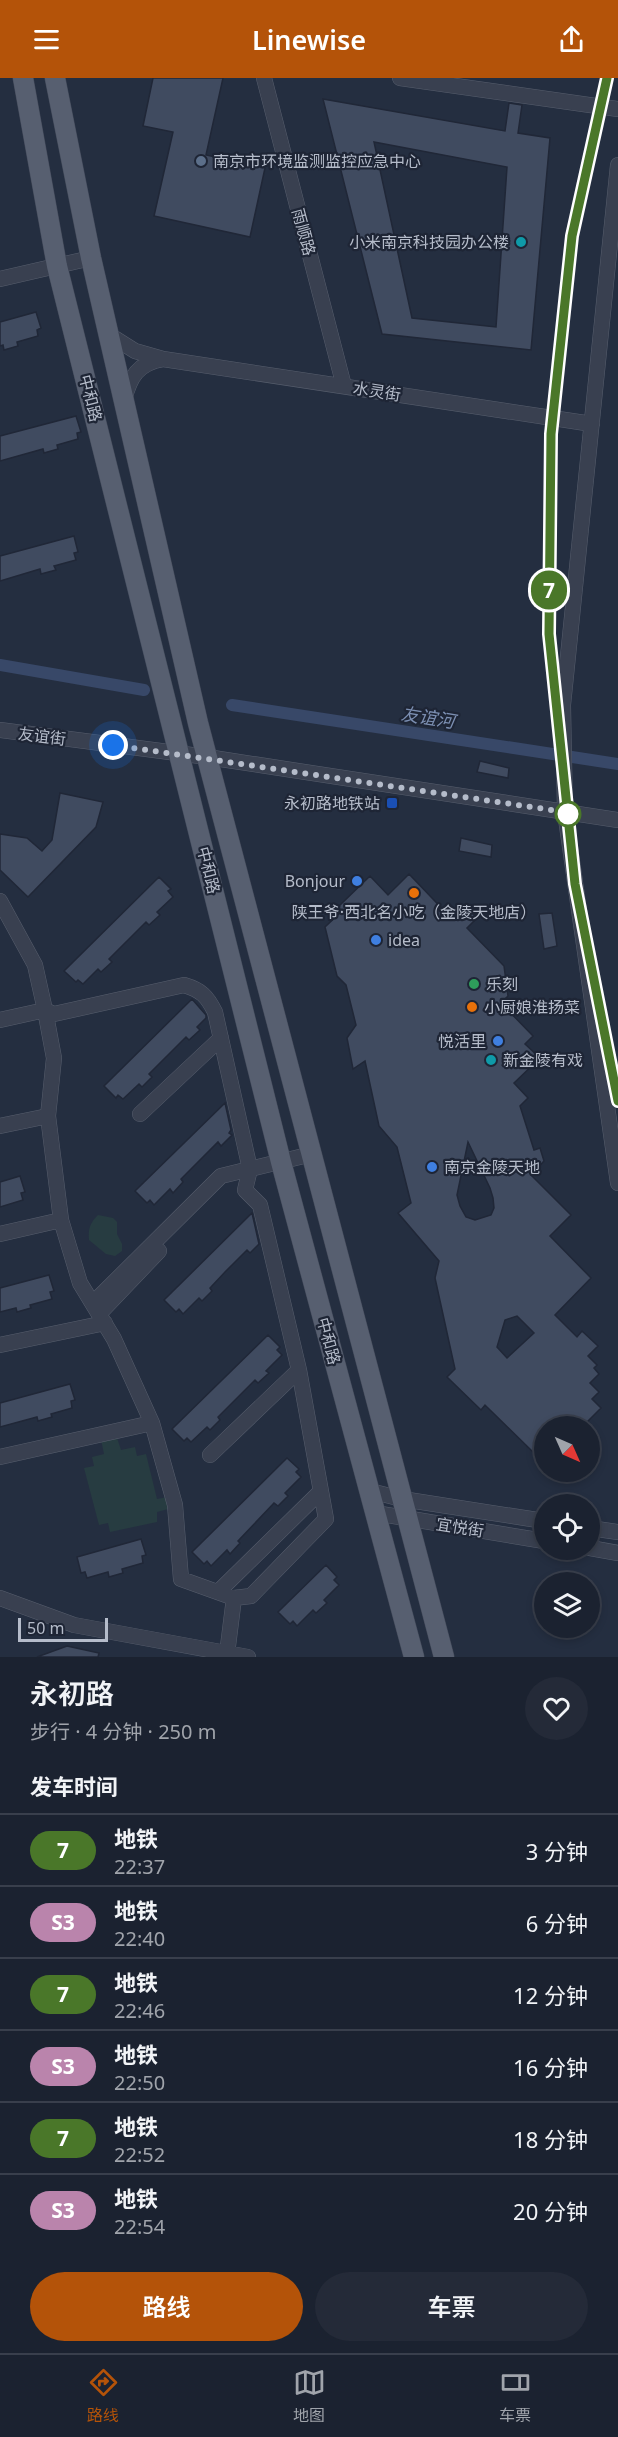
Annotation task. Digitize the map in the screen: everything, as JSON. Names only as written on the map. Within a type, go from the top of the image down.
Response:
[{"type":"main road","name":"中和路","points":[[23,78],[57,266],[281,1162],[414,1657]]},
{"type":"main road","name":"中和路","points":[[55,78],[108,334],[207,757],[444,1657]]},
{"type":"street","name":"雨顺路","points":[[264,78],[344,386]]},
{"type":"street","points":[[400,78],[618,109]]},
{"type":"street","points":[[618,165],[563,705],[565,812],[618,1183]]},
{"type":"street","points":[[0,279],[91,258]]},
{"type":"street","name":"水灵街","points":[[108,334],[135,351],[163,359],[592,424]]},
{"type":"street","points":[[124,400],[129,380],[141,368],[154,360],[163,359]]},
{"type":"street","name":"友谊街","points":[[0,730],[207,757],[618,820]]},
{"type":"street","points":[[0,901],[5,921],[34,965],[45,1010],[54,1059],[48,1116],[61,1220],[80,1282],[114,1339],[152,1423],[175,1505],[182,1579],[234,1598],[251,1596],[326,1519],[299,1370],[260,1205],[244,1190],[250,1169],[215,1012],[208,998],[198,989],[184,985],[54,1014],[45,1010],[0,1020]]},
{"type":"street","points":[[140,1114],[221,1038]]},
{"type":"street","points":[[0,1126],[48,1116]]},
{"type":"street","points":[[0,1345],[99,1313],[221,1176],[312,1154]]},
{"type":"street","points":[[0,1234],[61,1220]]},
{"type":"street","points":[[210,1455],[299,1370]]},
{"type":"street","points":[[0,1458],[152,1423]]},
{"type":"street","points":[[218,1592],[321,1491]]},
{"type":"street","points":[[369,1491],[402,1499],[534,1519]]},
{"type":"street","name":"宜悦街","points":[[375,1513],[534,1539]]},
{"type":"street","points":[[600,1529],[618,1532]]},
{"type":"street","points":[[600,1550],[618,1553]]},
{"type":"street","points":[[0,1598],[74,1625],[248,1657]]},
{"type":"street","points":[[226,1654],[234,1598]]},
{"type":"green space","points":[[98,1215],[113,1218],[117,1222],[117,1234],[122,1244],[122,1251],[115,1256],[106,1254],[89,1240],[90,1226]]},
{"type":"green space","points":[[115,1432],[121,1450],[135,1447],[137,1456],[146,1454],[157,1499],[173,1496],[176,1507],[157,1512],[157,1522],[110,1532],[108,1523],[99,1525],[84,1468],[94,1466],[92,1457],[104,1454],[100,1435]]},
{"type":"building","name":"南京市环境监测监控应急中心","points":[[153,78],[223,78],[206,155],[265,168],[250,237],[154,216],[173,132],[143,126]]},
{"type":"building","name":"小米南京科技园办公楼","points":[[323,99],[505,131],[509,103],[522,105],[518,133],[550,138],[531,350],[382,334]],"holes":[[[374,142],[507,167],[496,327],[412,318]]]},
{"type":"building","points":[[36,312],[41,328],[37,330],[38,336],[17,342],[18,346],[4,350],[3,345],[0,346],[0,322]]},
{"type":"building","points":[[76,416],[81,432],[77,433],[78,439],[57,445],[58,449],[44,453],[43,449],[0,461],[0,436]]},
{"type":"building","points":[[74,536],[78,552],[74,553],[76,560],[54,566],[56,570],[41,574],[40,569],[0,581],[0,556]]},
{"type":"building","points":[[480,761],[509,768],[508,778],[477,772]]},
{"type":"building","points":[[60,793],[103,802],[96,827],[28,897],[0,870],[0,834],[27,838],[42,851],[52,840]]},
{"type":"building","points":[[461,838],[492,845],[491,857],[459,851]]},
{"type":"building","name":"南京金陵天地","points":[[409,874],[453,920],[466,907],[477,918],[467,928],[504,966],[508,996],[501,1003],[533,1036],[525,1044],[540,1058],[514,1083],[528,1098],[520,1106],[534,1150],[540,1148],[544,1161],[531,1175],[571,1215],[550,1236],[591,1278],[555,1315],[577,1337],[582,1331],[598,1346],[588,1356],[597,1365],[594,1368],[599,1374],[590,1383],[599,1392],[592,1399],[601,1408],[593,1416],[534,1416],[533,1452],[485,1405],[481,1410],[447,1377],[455,1369],[435,1278],[439,1261],[398,1213],[411,1203],[397,1147],[379,1126],[365,1061],[353,1069],[347,1038],[356,1025],[346,985],[337,976],[325,927],[342,911],[338,907],[370,876],[388,895]],"holes":[[[468,1142],[490,1188],[494,1208],[491,1215],[475,1220],[466,1217],[457,1195]],[[517,1316],[534,1333],[507,1358],[497,1347],[505,1320]]]},
{"type":"building","points":[[159,877],[171,889],[168,891],[173,897],[157,912],[160,915],[149,925],[146,922],[109,959],[112,962],[101,972],[98,969],[83,984],[78,980],[76,982],[64,971]]},
{"type":"building","points":[[552,913],[557,946],[544,949],[539,914]]},
{"type":"building","points":[[192,999],[206,1015],[197,1027],[200,1030],[189,1040],[186,1037],[149,1074],[152,1077],[142,1087],[139,1084],[123,1099],[118,1095],[116,1098],[104,1086]]},
{"type":"building","points":[[225,1103],[231,1130],[229,1133],[232,1135],[221,1146],[218,1142],[181,1179],[183,1182],[173,1193],[170,1189],[154,1205],[150,1200],[147,1203],[135,1191]]},
{"type":"building","points":[[20,1176],[25,1192],[21,1193],[23,1200],[0,1207],[0,1182]]},
{"type":"building","points":[[252,1213],[259,1244],[250,1253],[247,1250],[225,1272],[210,1288],[212,1291],[202,1301],[199,1298],[183,1314],[179,1309],[176,1312],[164,1300]]},
{"type":"building","points":[[49,1275],[54,1291],[50,1292],[52,1299],[30,1305],[31,1308],[17,1312],[16,1308],[0,1312],[0,1288]]},
{"type":"building","points":[[268,1335],[280,1347],[277,1350],[282,1355],[266,1371],[269,1373],[258,1383],[255,1380],[218,1417],[220,1420],[210,1430],[207,1427],[191,1442],[187,1438],[184,1441],[172,1429]]},
{"type":"building","points":[[70,1384],[75,1400],[71,1401],[72,1408],[51,1414],[52,1417],[38,1421],[37,1417],[0,1427],[0,1403]]},
{"type":"building","points":[[287,1458],[299,1469],[296,1472],[301,1477],[285,1493],[288,1496],[278,1506],[274,1503],[238,1541],[240,1543],[230,1554],[227,1550],[211,1566],[207,1561],[204,1564],[192,1552]]},
{"type":"building","points":[[141,1539],[146,1555],[142,1556],[143,1563],[122,1569],[123,1573],[109,1577],[108,1572],[87,1578],[85,1572],[81,1573],[77,1557]]},
{"type":"building","points":[[326,1565],[337,1577],[334,1580],[339,1585],[324,1600],[327,1603],[316,1613],[313,1610],[297,1626],[293,1621],[290,1624],[278,1612]]},
{"type":"building","points":[[67,1646],[99,1653],[98,1657],[37,1657]]},
{"type":"waterway","name":"友谊河","points":[[0,665],[144,690]]},
{"type":"waterway","name":"友谊河","points":[[232,705],[618,764]]},
{"type":"metro line","name":"7","points":[[607,78],[572,236],[551,434],[549,634],[575,884],[618,1101]]},
{"type":"place","name":"南京市环境监测监控应急中心","points":[[201,161]]},
{"type":"place","name":"小米南京科技园办公楼","points":[[521,242]]},
{"type":"place","name":"永初路地铁站","points":[[392,803]]},
{"type":"place","name":"Bonjour","points":[[357,881]]},
{"type":"place","name":"陕王爷·西北名小吃（金陵天地店）","points":[[414,893]]},
{"type":"place","name":"idea","points":[[376,940]]},
{"type":"place","name":"乐刻","points":[[474,984]]},
{"type":"place","name":"小厨娘淮扬菜","points":[[472,1007]]},
{"type":"place","name":"悦活里","points":[[498,1041]]},
{"type":"place","name":"新金陵有戏","points":[[491,1060]]},
{"type":"place","name":"南京金陵天地","points":[[432,1167]]},
{"type":"route","points":[[113,745],[301,771],[568,814]]}]
